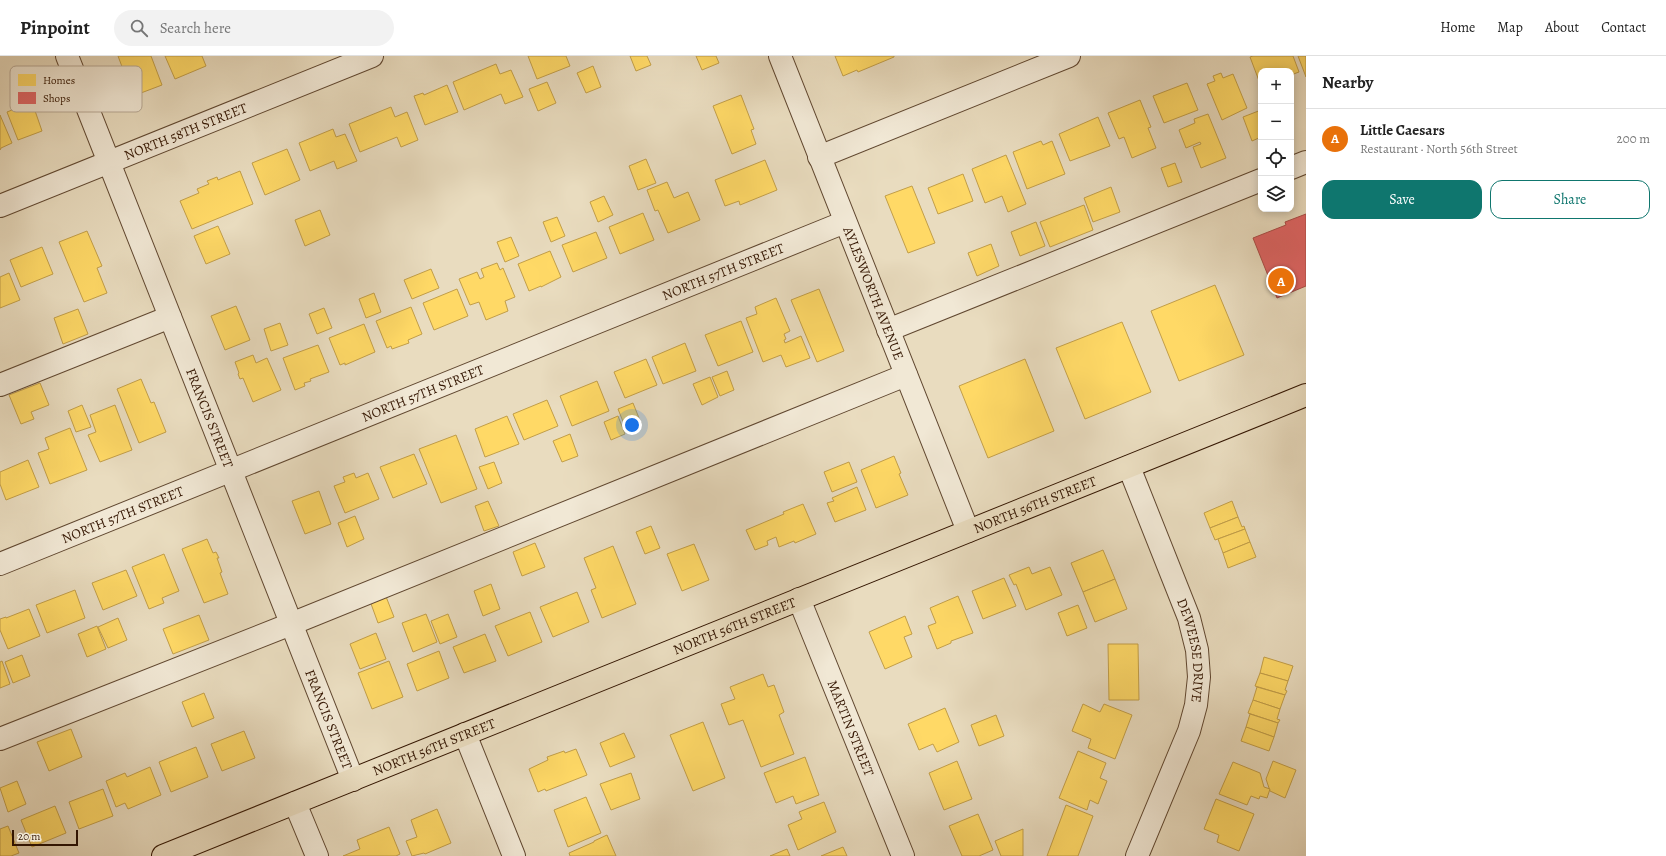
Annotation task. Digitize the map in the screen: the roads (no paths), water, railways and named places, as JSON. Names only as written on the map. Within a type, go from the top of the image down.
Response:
[{"type":"main road","name":"NORTH 56TH STREET","points":[[163,856],[1306,396]]},
{"type":"street","name":"FRANCIS STREET","points":[[67,56],[71,66]]},
{"type":"street","name":"NORTH 58TH STREET","points":[[0,206],[372,56]]},
{"type":"street","name":"AYLESWORTH AVENUE","points":[[780,56],[968,531]]},
{"type":"street","points":[[819,157],[1069,56]]},
{"type":"street","name":"FRANCIS STREET","points":[[88,112],[353,780]]},
{"type":"street","points":[[1294,167],[1306,162]]},
{"type":"street","points":[[888,330],[1258,181]]},
{"type":"street","name":"NORTH 57TH STREET","points":[[0,564],[845,222]]},
{"type":"street","points":[[0,385],[170,317]]},
{"type":"street","points":[[0,739],[291,624],[906,375]]},
{"type":"street","name":"DEWEESE DRIVE","points":[[1129,467],[1189,618],[1197,650],[1199,677],[1196,705],[1189,731],[1137,856]]},
{"type":"street","name":"MARTIN STREET","points":[[799,599],[902,856]]},
{"type":"street","points":[[465,734],[514,856]]},
{"type":"street","points":[[295,803],[316,856]]},
{"type":"place","name":"Little Caesars","points":[[1281,281]]}]
